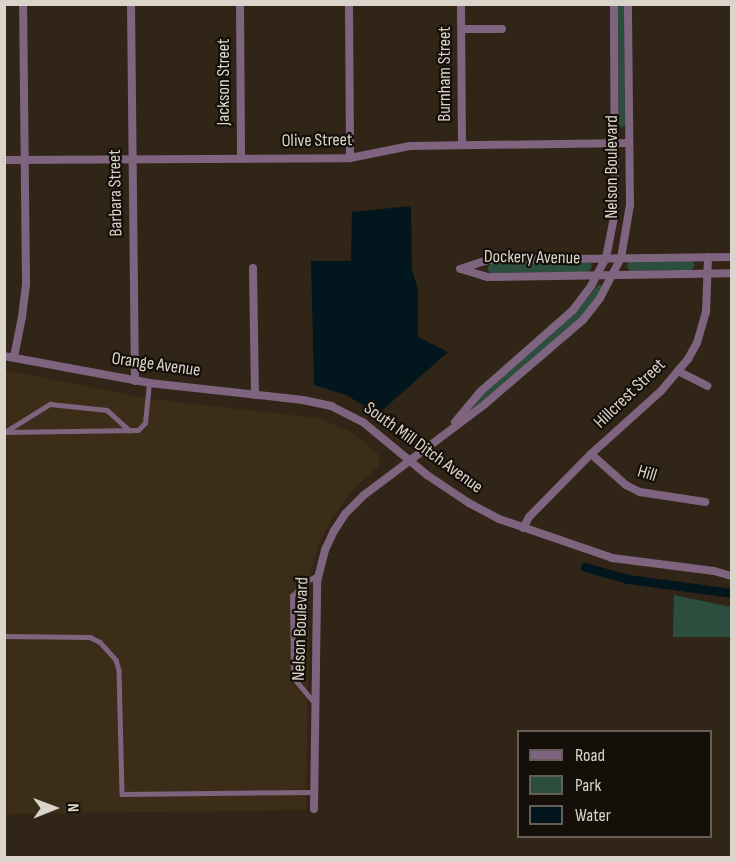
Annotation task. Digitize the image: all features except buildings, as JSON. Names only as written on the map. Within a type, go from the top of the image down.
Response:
[{"type":"street","points":[[9,356],[25,297],[24,4]]},
{"type":"street","name":"Barbara Street","points":[[131,4],[135,381]]},
{"type":"street","name":"Jackson Street","points":[[240,4],[241,159]]},
{"type":"street","points":[[349,4],[350,158]]},
{"type":"street","name":"Burnham Street","points":[[461,4],[462,144]]},
{"type":"street","name":"Nelson Boulevard","points":[[445,433],[480,392],[573,310],[606,258],[615,219],[614,4]]},
{"type":"street","name":"Nelson Boulevard","points":[[314,809],[318,575],[329,541],[345,514],[364,495],[485,404],[583,320],[600,298],[621,258],[629,214],[628,4]]},
{"type":"street","points":[[462,29],[502,29]]},
{"type":"street","name":"Olive Street","points":[[4,160],[350,158],[410,146],[629,143]]},
{"type":"street","name":"Dockery Avenue","points":[[732,256],[487,260],[460,268],[488,277],[732,273]]},
{"type":"street","name":"Hillcrest Street","points":[[523,528],[529,517],[591,454],[661,391],[688,359],[700,333],[707,302],[708,257]]},
{"type":"street","points":[[252,268],[255,394]]},
{"type":"street","name":"Orange Avenue","points":[[9,356],[135,381],[303,400]]},
{"type":"street","points":[[678,371],[707,386]]},
{"type":"street","name":"South Mill Ditch Avenue","points":[[303,400],[331,406],[355,418],[469,503],[523,528],[612,558],[714,570],[732,576]]},
{"type":"street","name":"Hill","points":[[591,454],[626,485],[640,492],[705,502]]},
{"type":"lane","points":[[5,432],[141,429],[145,423],[149,383]]},
{"type":"lane","points":[[5,432],[50,404],[107,411],[129,430]]},
{"type":"lane","points":[[315,704],[293,678],[292,596],[307,581],[318,575]]},
{"type":"lane","points":[[4,636],[90,637],[100,642],[116,660],[119,670],[122,794],[315,792]]},
{"type":"shaded area","points":[[4,370],[151,399],[317,418],[350,431],[378,454],[380,460],[378,467],[355,488],[332,518],[318,546],[310,575],[306,810],[5,814]]},
{"type":"green space","points":[[618,5],[624,5],[625,125],[622,128],[619,125]]},
{"type":"green space","points":[[693,261],[695,266],[691,270],[630,271],[627,267],[628,262]]},
{"type":"green space","points":[[491,263],[591,263],[592,267],[588,272],[490,273],[487,269]]},
{"type":"green space","points":[[599,284],[602,286],[599,293],[582,316],[468,413],[484,394],[576,312]]},
{"type":"green space","points":[[674,595],[731,607],[731,637],[673,637]]},
{"type":"water","points":[[411,206],[412,270],[418,289],[418,337],[448,352],[378,414],[346,395],[314,385],[311,261],[351,261],[352,212]]},
{"type":"waterway","points":[[585,567],[628,579],[732,593]]}]
